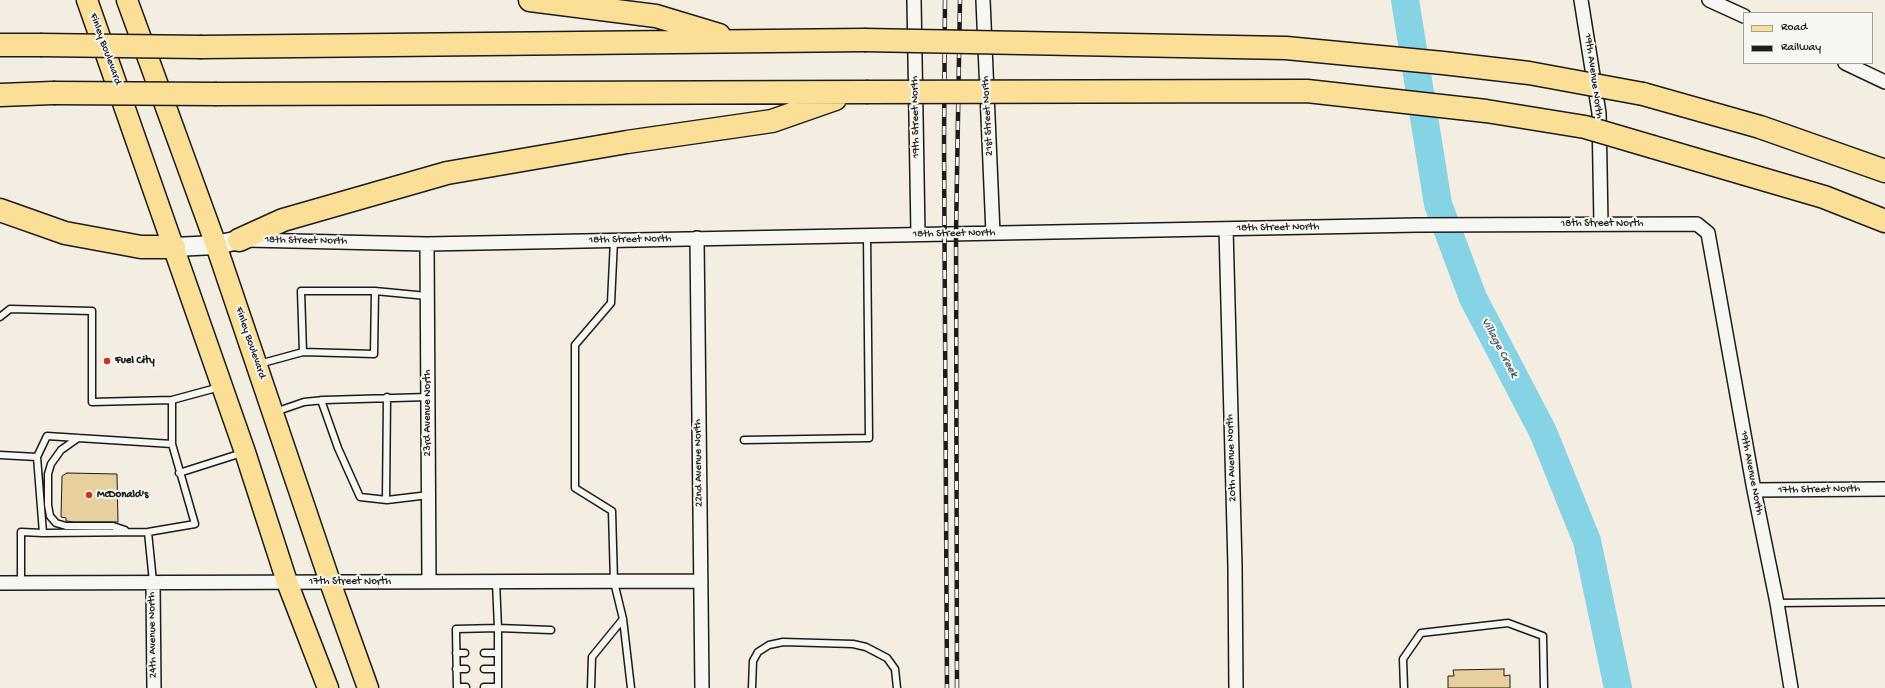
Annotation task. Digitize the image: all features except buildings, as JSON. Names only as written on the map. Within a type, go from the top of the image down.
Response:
[{"type":"highway","points":[[530,0],[656,16],[739,41]]},
{"type":"highway","points":[[0,45],[202,47],[864,40],[1286,48],[1529,73],[1643,94],[1760,127],[1885,171]]},
{"type":"highway","points":[[0,95],[53,93],[858,93],[1307,91],[1486,111],[1585,127],[1824,197],[1885,221]]},
{"type":"highway","points":[[239,240],[283,220],[447,173],[627,142],[772,121],[858,93]]},
{"type":"highway","points":[[0,210],[65,233],[141,247],[174,246]]},
{"type":"main road","name":"Finley Boulevard","points":[[88,0],[245,452],[287,582],[328,688]]},
{"type":"main road","name":"Finley Boulevard","points":[[127,0],[216,245],[330,582],[368,688]]},
{"type":"main road","name":"18th Street North","points":[[174,246],[216,245],[239,240]]},
{"type":"street","name":"19th Street North","points":[[914,0],[918,234]]},
{"type":"street","name":"21st Street North","points":[[983,0],[993,233]]},
{"type":"street","name":"19th Avenue North","points":[[1581,0],[1600,113],[1601,224]]},
{"type":"street","points":[[1709,0],[1743,16]]},
{"type":"street","points":[[1847,64],[1885,82]]},
{"type":"street","name":"18th Street North","points":[[239,240],[427,244],[1418,225],[1696,224],[1708,233],[1711,258]]},
{"type":"street","name":"20th Avenue North","points":[[1226,229],[1236,566],[1236,688]]},
{"type":"street","name":"22nd Avenue North","points":[[697,238],[702,688]]},
{"type":"street","name":"23rd Avenue North","points":[[427,244],[429,582]]},
{"type":"street","name":"19th Avenue North","points":[[1711,258],[1754,490],[1777,603],[1791,688]]},
{"type":"street","name":"17th Street North","points":[[1754,490],[1885,489]]},
{"type":"street","name":"17th Street North","points":[[0,583],[700,581]]},
{"type":"street","name":"24th Avenue North","points":[[153,583],[154,688]]},
{"type":"lane","points":[[744,440],[869,438],[867,235]]},
{"type":"lane","points":[[614,240],[611,303],[575,345],[575,488],[612,512],[614,582],[623,619],[631,688]]},
{"type":"lane","points":[[303,352],[301,291],[375,291],[427,296]]},
{"type":"lane","points":[[257,364],[303,352],[374,354],[375,291]]},
{"type":"lane","points":[[0,317],[10,309],[92,311],[92,402],[172,400],[222,386]]},
{"type":"lane","points":[[386,500],[387,397]]},
{"type":"lane","points":[[273,413],[304,402],[321,400],[428,397]]},
{"type":"lane","points":[[21,583],[21,532],[148,532],[195,524],[179,473],[172,444],[172,400]]},
{"type":"lane","points":[[321,400],[338,448],[360,497],[386,500],[429,495]]},
{"type":"lane","points":[[43,533],[37,457],[47,436],[172,444]]},
{"type":"lane","points":[[78,438],[61,450],[51,464],[48,490],[50,516],[56,523],[66,526],[113,526],[132,532]]},
{"type":"lane","points":[[179,473],[245,452]]},
{"type":"lane","points":[[0,455],[37,457]]},
{"type":"lane","points":[[148,532],[153,583]]},
{"type":"lane","points":[[484,687],[498,687],[496,582]]},
{"type":"lane","points":[[1777,603],[1885,602]]},
{"type":"lane","points":[[591,688],[592,657],[623,619]]},
{"type":"lane","points":[[1404,688],[1403,659],[1422,633],[1508,622],[1543,636],[1544,688]]},
{"type":"lane","points":[[466,687],[457,688],[456,630],[498,628],[551,630]]},
{"type":"lane","points":[[752,688],[753,661],[758,652],[770,645],[783,642],[853,644],[866,647],[887,658],[895,669],[897,688]]},
{"type":"lane","points":[[456,653],[465,653]]},
{"type":"lane","points":[[484,653],[498,653]]},
{"type":"lane","points":[[456,669],[466,669]]},
{"type":"lane","points":[[484,669],[498,669]]},
{"type":"waterway","name":"Village Creek","points":[[1405,0],[1438,204],[1473,298],[1543,432],[1587,541],[1618,688]]},
{"type":"railway","points":[[945,0],[944,142],[947,688]]},
{"type":"railway","points":[[957,688],[956,234],[960,0]]},
{"type":"place","name":"Fuel City","points":[[107,361]]},
{"type":"place","name":"McDonald's","points":[[89,495]]}]
